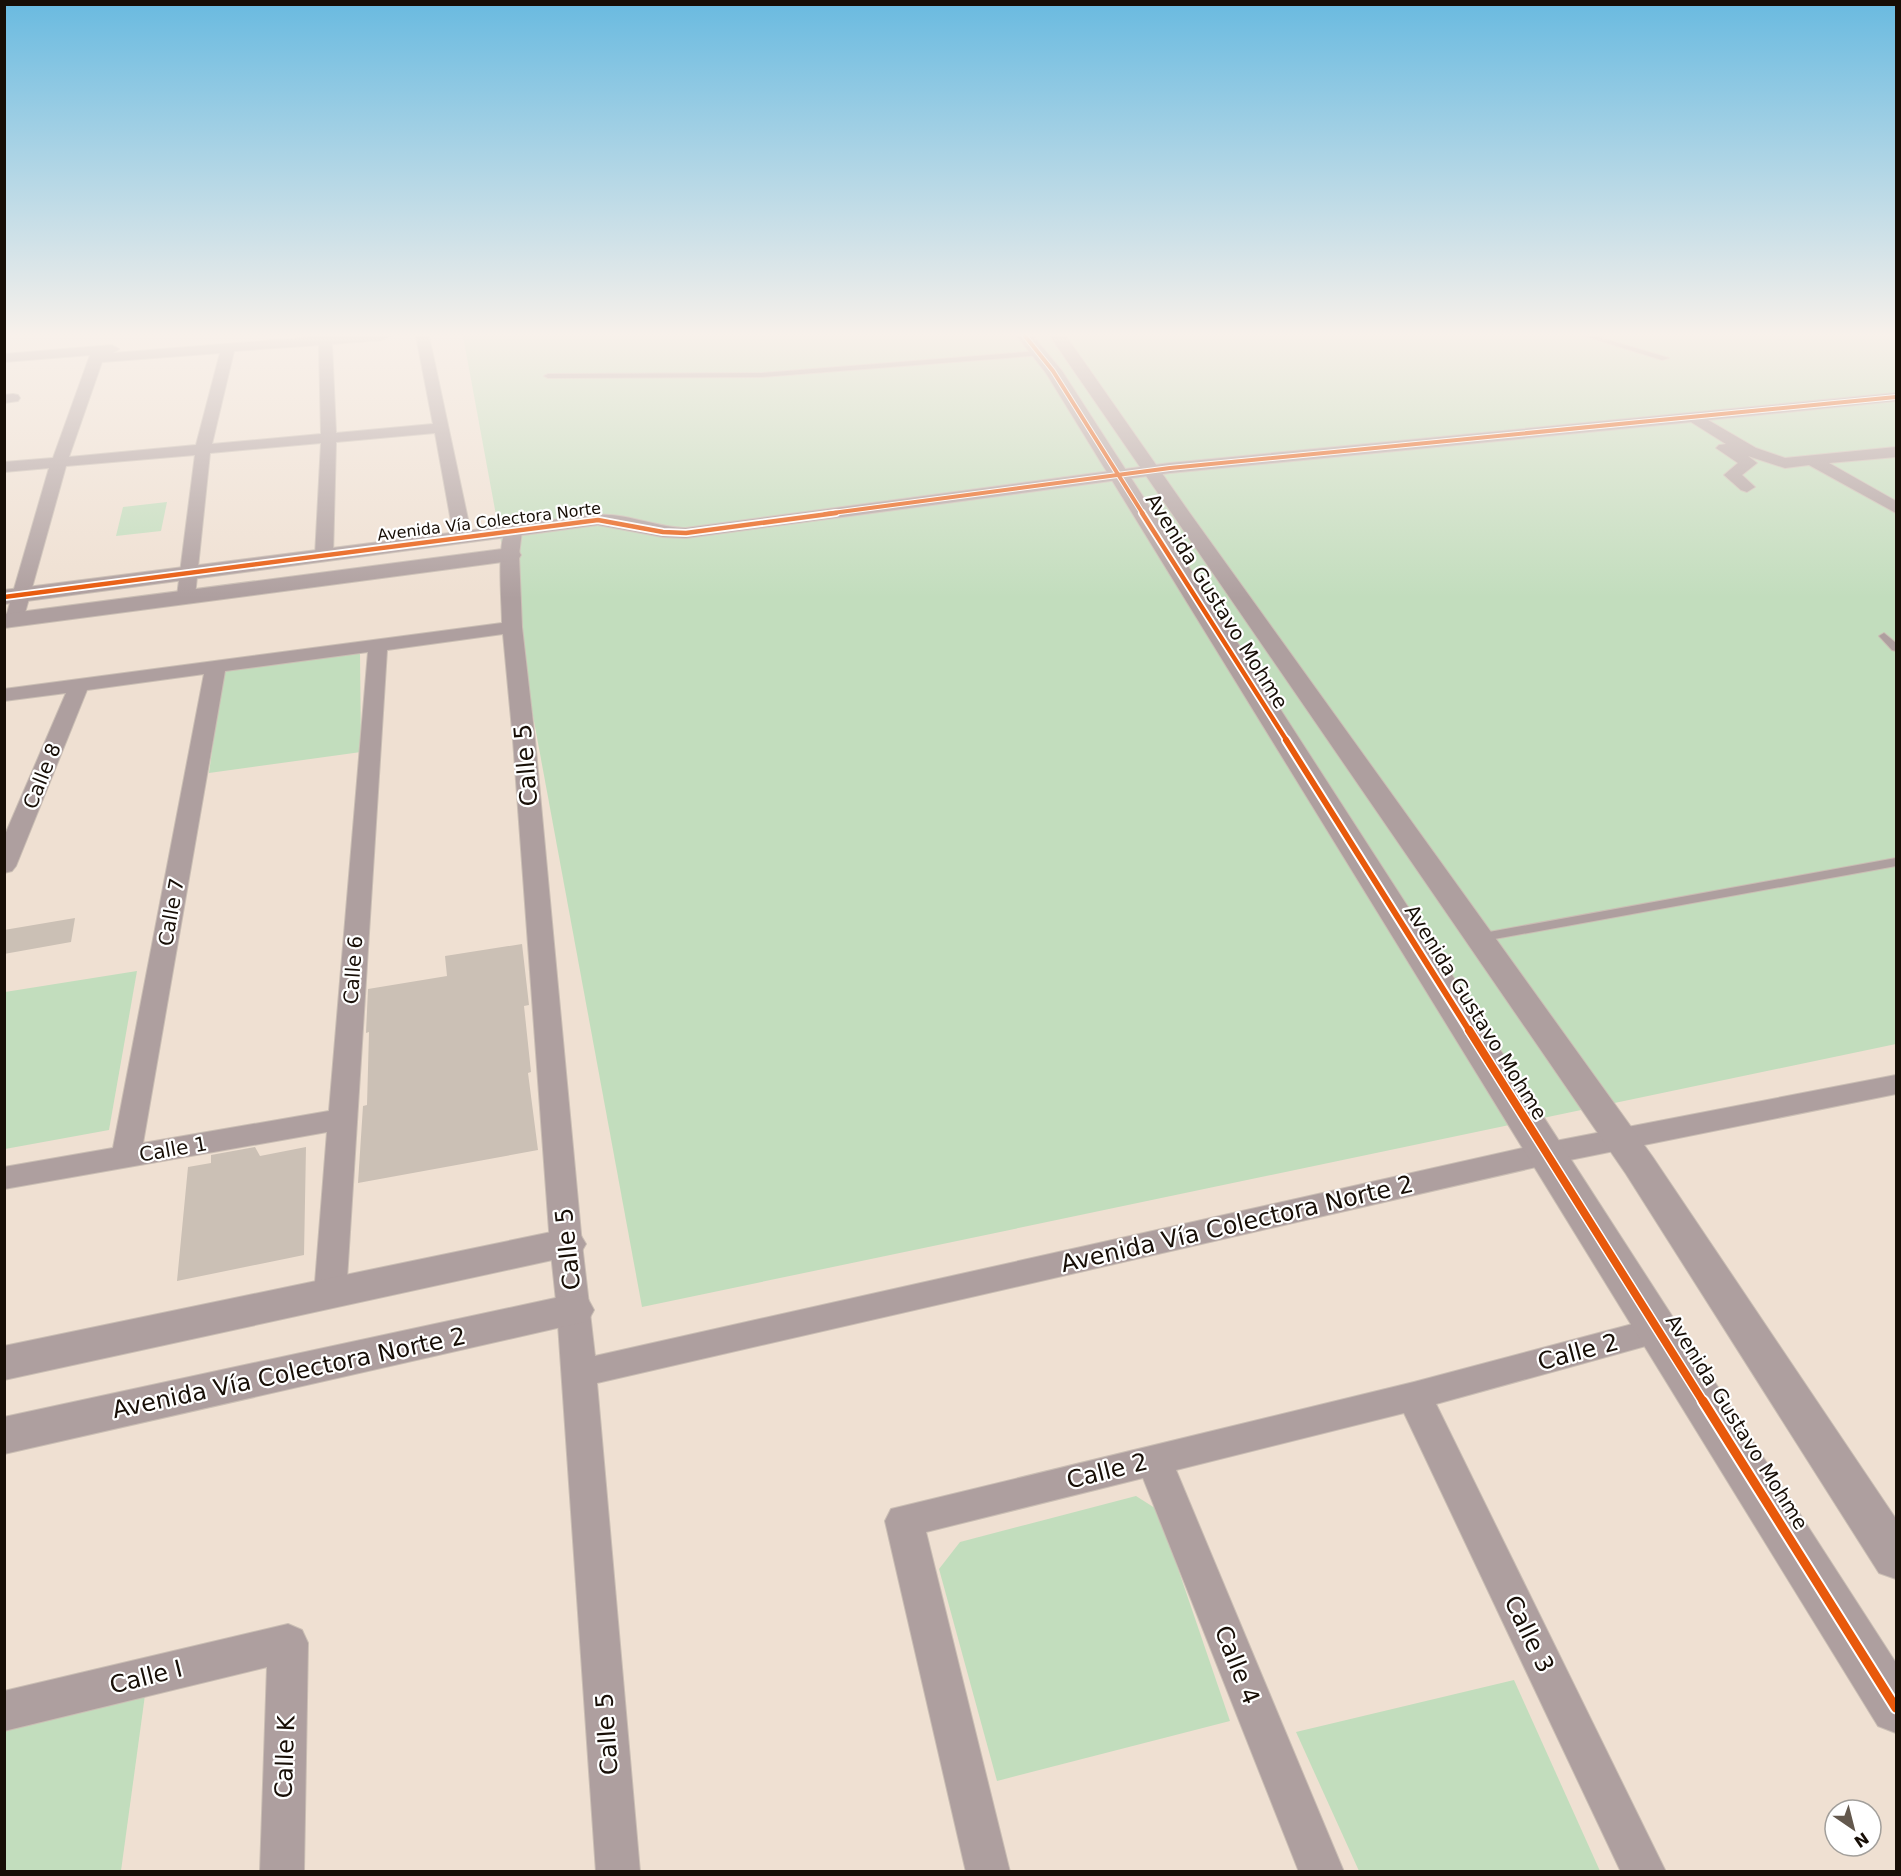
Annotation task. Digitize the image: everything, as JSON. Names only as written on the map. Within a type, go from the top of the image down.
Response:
[{"type":"street","points":[[9,620],[14,595],[73,424]]},
{"type":"street","points":[[186,596],[203,449],[209,424]]},
{"type":"street","points":[[324,556],[328,424]]},
{"type":"street","points":[[440,424],[463,538]]},
{"type":"street","name":"Avenida Gustavo Mohme","points":[[1086,424],[1896,1708]]},
{"type":"street","name":"Avenida Gustavo Mohme","points":[[1117,424],[1160,469],[1479,938],[1621,1139],[1896,1558]]},
{"type":"street","points":[[1160,469],[1622,424]]},
{"type":"street","points":[[1682,424],[1746,460],[1749,463],[1732,475],[1747,488]]},
{"type":"street","points":[[1705,424],[1769,460],[1785,463],[1896,452]]},
{"type":"street","points":[[4,467],[441,428]]},
{"type":"street","points":[[1811,460],[1896,507]]},
{"type":"street","name":"Avenida Vía Colectora Norte","points":[[9,620],[186,596],[511,543],[598,520],[617,521],[655,532],[686,533],[1160,469]]},
{"type":"street","name":"Avenida Vía Colectora Norte","points":[[14,595],[463,538],[511,543]]},
{"type":"street","name":"Calle 5","points":[[511,543],[512,627],[524,740],[566,1244],[574,1310],[618,1872]]},
{"type":"street","points":[[4,695],[512,627]]},
{"type":"street","name":"Calle 6","points":[[330,1295],[378,644]]},
{"type":"street","name":"Calle 7","points":[[126,1157],[216,666]]},
{"type":"street","name":"Calle 8","points":[[4,866],[79,685]]},
{"type":"street","name":"Avenida Vía Colectora Norte 2","points":[[579,1372],[1545,1154],[1896,1085]]},
{"type":"street","name":"Calle 1","points":[[4,1178],[342,1119]]},
{"type":"street","points":[[4,1363],[566,1244]]},
{"type":"street","name":"Avenida Vía Colectora Norte 2","points":[[4,1436],[574,1310]]},
{"type":"street","name":"Calle 2","points":[[988,1872],[904,1521],[1414,1396],[1659,1330]]},
{"type":"street","name":"Calle 3","points":[[1414,1396],[1644,1872]]},
{"type":"street","name":"Calle 4","points":[[1153,1459],[1322,1872]]},
{"type":"street","name":"Calle I","points":[[4,1711],[288,1643]]},
{"type":"street","name":"Calle K","points":[[282,1872],[288,1643]]},
{"type":"lane","points":[[1884,636],[1896,648]]},
{"type":"lane","points":[[1479,938],[1896,862]]},
{"type":"green space","points":[[479,424],[1896,424],[1896,1044],[642,1307]]},
{"type":"green space","points":[[167,502],[161,531],[116,536],[123,507]]},
{"type":"green space","points":[[360,652],[361,752],[209,773],[223,670]]},
{"type":"green space","points":[[137,971],[109,1130],[5,1149],[5,992]]},
{"type":"green space","points":[[1136,1496],[1158,1510],[1230,1721],[997,1781],[939,1569],[960,1542]]},
{"type":"green space","points":[[1514,1680],[1600,1871],[1359,1871],[1296,1732]]},
{"type":"green space","points":[[145,1695],[121,1871],[5,1871],[4,1728]]},
{"type":"building","points":[[75,918],[71,942],[4,954],[4,930]]},
{"type":"building","points":[[522,944],[529,1005],[524,1006],[531,1072],[528,1073],[538,1150],[358,1183],[363,1106],[367,1105],[368,989],[447,976],[445,956]]},
{"type":"building","points":[[255,1147],[260,1156],[306,1147],[304,1255],[177,1281],[188,1167],[211,1163],[211,1155]]},
{"type":"cycle path","points":[[1086,424],[1896,1708]]},
{"type":"cycle path","points":[[4,597],[598,520],[620,522],[663,532],[686,533],[1170,468],[1625,424]]}]
